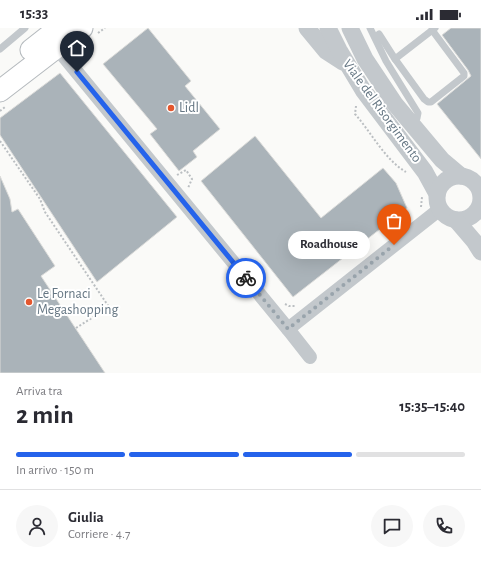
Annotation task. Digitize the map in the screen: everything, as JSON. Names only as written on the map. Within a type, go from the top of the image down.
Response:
[{"type":"main road","points":[[0,74],[58,38],[87,36]]},
{"type":"main road","points":[[0,91],[58,38]]},
{"type":"street","points":[[307,28],[326,51],[348,66]]},
{"type":"street","name":"Viale del Risorgimento","points":[[328,28],[348,66],[363,90],[426,172],[433,198]]},
{"type":"street","name":"Viale del Risorgimento","points":[[350,28],[365,59],[395,104],[442,160],[460,176]]},
{"type":"street","points":[[58,38],[310,357]]},
{"type":"street","points":[[288,329],[433,198],[443,183],[454,177],[460,176],[479,185],[480,209],[470,217],[456,220]]},
{"type":"street","points":[[433,198],[444,215],[456,220],[474,241],[481,252]]},
{"type":"lane","points":[[0,49],[25,28]]},
{"type":"lane","points":[[370,28],[386,61],[418,113],[417,118],[412,124]]},
{"type":"lane","points":[[379,34],[395,59],[424,99],[428,102],[433,101],[464,76],[464,73],[433,29],[395,59]]},
{"type":"path","points":[[84,63],[82,54],[87,36],[105,28]]},
{"type":"path","points":[[356,104],[357,108],[355,114],[390,159],[399,168],[410,174]]},
{"type":"path","points":[[0,140],[40,200],[45,212],[109,307],[76,328]]},
{"type":"path","points":[[177,175],[186,170],[192,179],[187,191]]},
{"type":"path","points":[[417,211],[433,198]]},
{"type":"path","points":[[283,303],[289,306],[297,306]]},
{"type":"building","name":"Lidl","points":[[148,28],[191,81],[185,86],[220,129],[193,151],[197,157],[179,171],[150,134],[157,129],[103,64]]},
{"type":"building","points":[[451,28],[481,28],[481,159],[437,104],[471,76],[442,35]]},
{"type":"building","points":[[60,73],[177,217],[97,282],[0,135],[0,118]]},
{"type":"building","points":[[255,136],[321,218],[383,168],[396,183],[407,208],[293,297],[201,181]]},
{"type":"building","name":"Le Fornaci Megashopping","points":[[0,176],[10,199],[12,212],[18,209],[55,266],[41,276],[105,373],[0,373]]},
{"type":"way so far","points":[[246,278],[288,329],[394,245]]},
{"type":"place","name":"Lidl","points":[[171,108]]},
{"type":"place","name":"Roadhouse","points":[[394,245]]},
{"type":"place","name":"Le Fornaci Megashopping","points":[[29,302]]},
{"type":"route","points":[[77,72],[246,278]]}]
